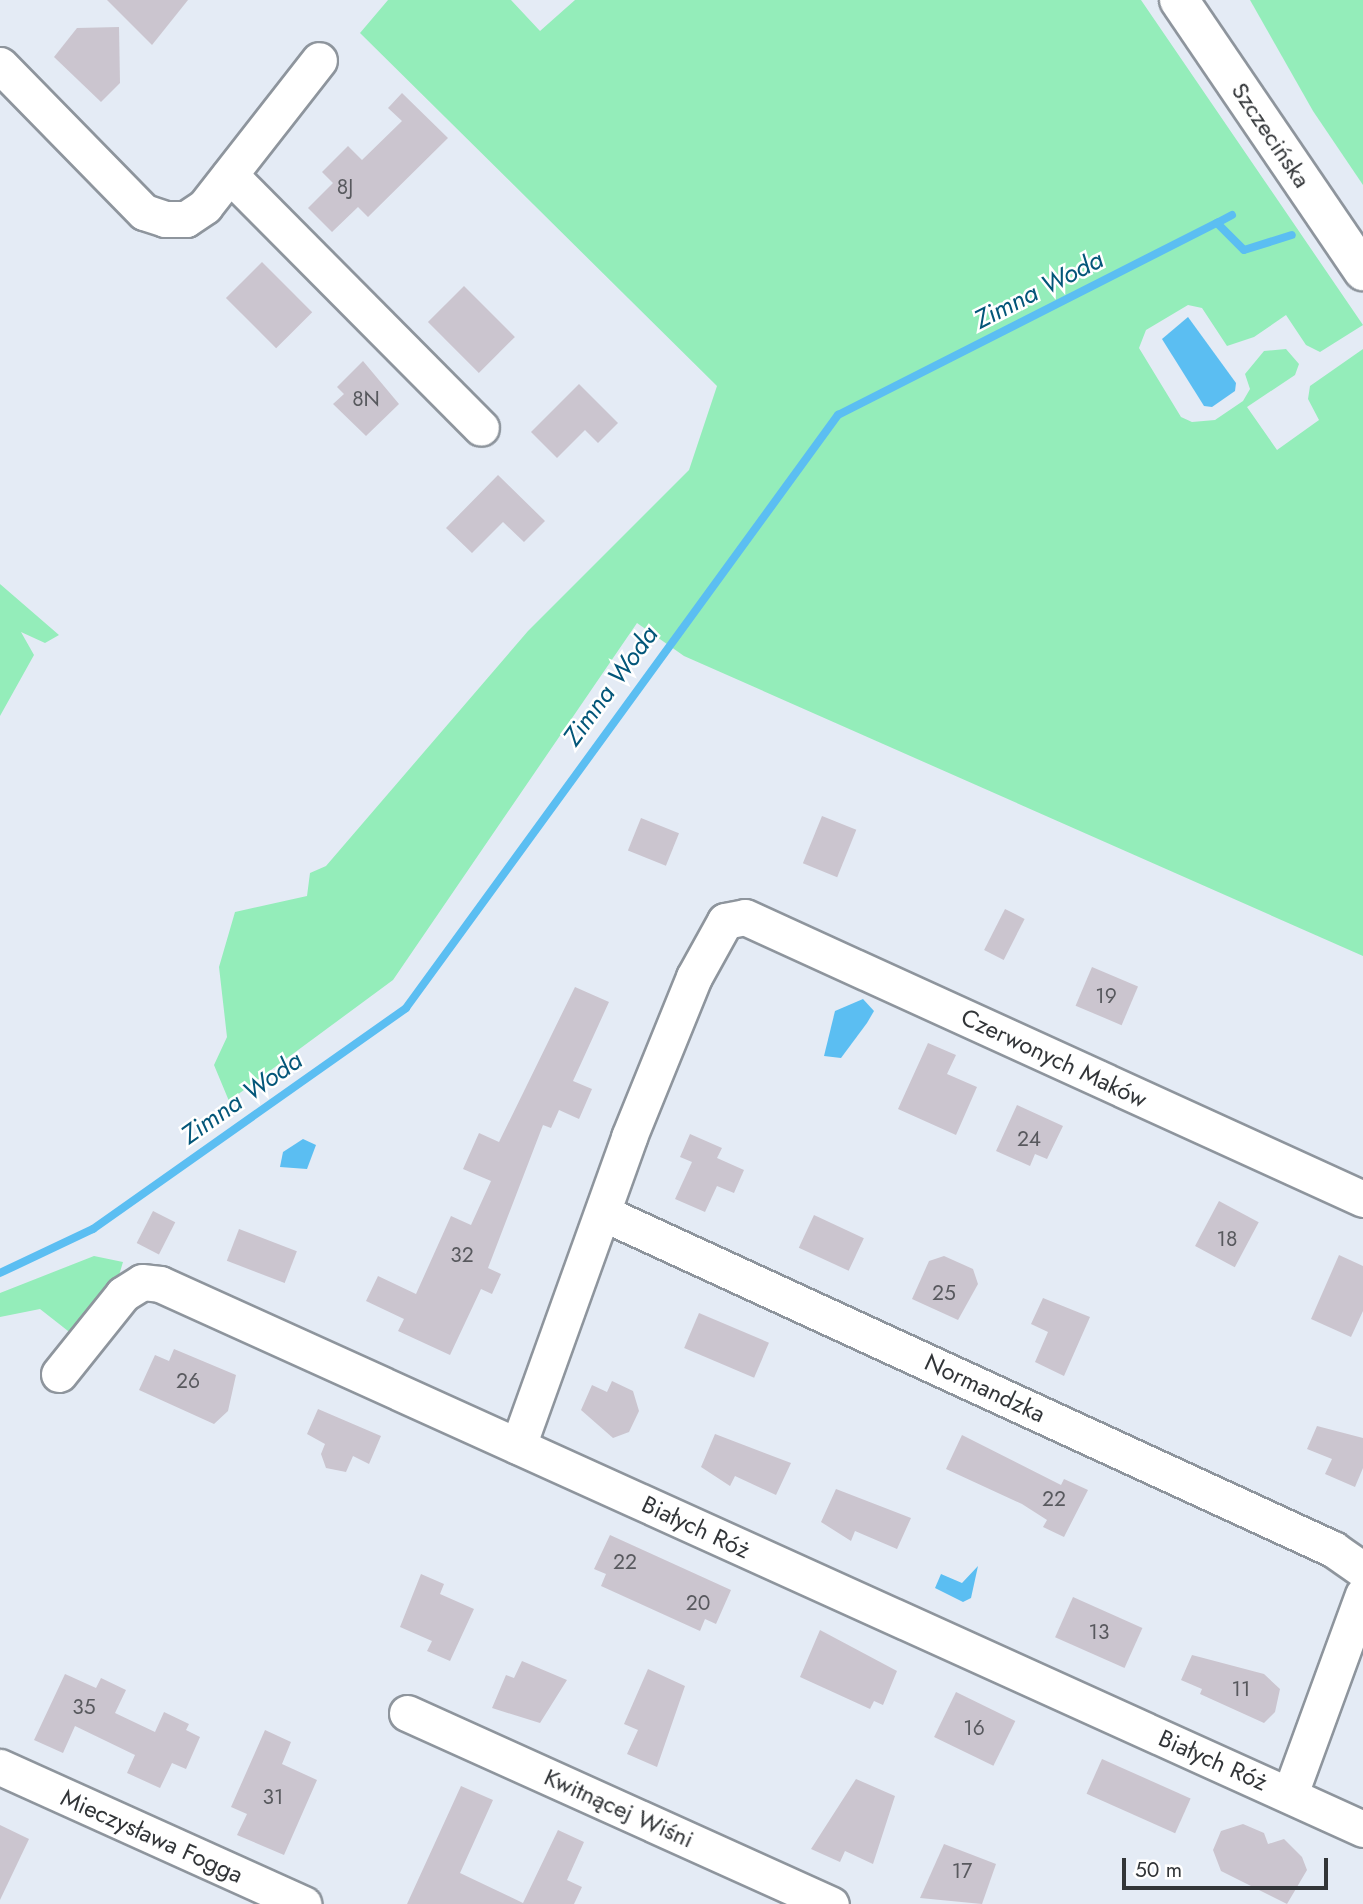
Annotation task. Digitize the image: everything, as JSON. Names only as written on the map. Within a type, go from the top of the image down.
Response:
[{"type":"main road","name":"Szczecińska","points":[[1180,0],[1363,271]]},
{"type":"street","points":[[0,65],[144,212],[186,219],[230,175],[319,60]]},
{"type":"street","points":[[230,175],[481,428]]},
{"type":"street","name":"Czerwonych Maków","points":[[603,1213],[711,939],[725,921],[744,917],[1363,1199]]},
{"type":"street","points":[[518,1446],[603,1213]]},
{"type":"street","name":"Normandzka","points":[[603,1213],[1333,1549],[1363,1570]]},
{"type":"street","name":"Białych Róż","points":[[59,1374],[123,1294],[142,1282],[160,1284],[1363,1829]]},
{"type":"street","points":[[1290,1794],[1363,1595]]},
{"type":"street","name":"Kwitnącej Wiśni","points":[[407,1713],[831,1904]]},
{"type":"street","name":"Mieczysława Fogga","points":[[0,1767],[304,1904]]},
{"type":"green space","points":[[388,0],[511,0],[540,31],[575,0],[1141,0],[1363,325],[1320,352],[1306,345],[1286,315],[1254,337],[1227,346],[1202,308],[1188,305],[1146,330],[1139,348],[1181,417],[1192,422],[1215,420],[1243,401],[1250,389],[1245,374],[1264,351],[1286,349],[1299,364],[1295,375],[1247,407],[1277,450],[1319,420],[1308,399],[1310,386],[1363,349],[1363,956],[684,656],[637,623],[393,980],[229,1101],[214,1065],[227,1037],[219,967],[235,912],[307,896],[310,873],[326,866],[528,631],[689,470],[717,386],[360,33]]},
{"type":"green space","points":[[1250,0],[1363,0],[1363,185],[1313,111]]},
{"type":"green space","points":[[0,584],[59,635],[45,643],[21,632],[34,655],[0,716]]},
{"type":"green space","points":[[94,1256],[123,1262],[117,1282],[77,1338],[40,1309],[0,1317],[0,1293]]},
{"type":"water","points":[[1188,317],[1236,383],[1235,391],[1212,407],[1204,406],[1162,339]]},
{"type":"water","points":[[863,999],[874,1011],[867,1023],[841,1058],[824,1056],[835,1011]]},
{"type":"water","points":[[303,1139],[316,1145],[307,1169],[280,1167],[283,1152]]},
{"type":"water","points":[[978,1566],[971,1598],[963,1602],[935,1588],[941,1574],[962,1583]]},
{"type":"building","points":[[107,0],[188,0],[152,45]]},
{"type":"building","points":[[119,27],[120,83],[101,102],[54,57],[77,28]]},
{"type":"building","points":[[402,93],[448,138],[368,217],[358,207],[332,232],[308,208],[333,183],[322,172],[348,146],[362,160],[402,121],[388,108]]},
{"type":"building","points":[[262,262],[312,312],[276,348],[226,298]]},
{"type":"building","points":[[464,286],[515,337],[479,373],[428,322]]},
{"type":"building","points":[[363,361],[399,404],[366,436],[333,404],[344,394],[337,387]]},
{"type":"building","points":[[579,384],[618,423],[598,443],[585,430],[557,458],[531,432]]},
{"type":"building","points":[[498,475],[545,521],[524,542],[503,522],[472,553],[446,528]]},
{"type":"building","points":[[822,816],[856,830],[837,877],[803,863]]},
{"type":"building","points":[[641,818],[679,833],[666,866],[628,850]]},
{"type":"building","points":[[1005,909],[1025,919],[1004,960],[984,950]]},
{"type":"building","points":[[1092,967],[1138,987],[1122,1025],[1076,1006]]},
{"type":"building","points":[[575,987],[609,1002],[573,1081],[592,1089],[579,1119],[559,1110],[551,1128],[543,1125],[488,1268],[501,1274],[492,1294],[481,1289],[450,1355],[398,1331],[404,1319],[366,1301],[378,1276],[416,1294],[451,1216],[471,1225],[491,1181],[463,1169],[479,1133],[499,1142]]},
{"type":"building","points":[[928,1043],[956,1055],[947,1074],[977,1087],[956,1135],[898,1109]]},
{"type":"building","points":[[1017,1105],[1063,1126],[1047,1159],[1035,1154],[1030,1166],[996,1151]]},
{"type":"building","points":[[690,1134],[722,1148],[717,1158],[744,1170],[734,1193],[717,1186],[705,1212],[675,1199],[692,1162],[680,1157]]},
{"type":"building","points":[[1219,1201],[1259,1222],[1235,1267],[1195,1246]]},
{"type":"building","points":[[153,1211],[175,1222],[159,1254],[137,1243]]},
{"type":"building","points":[[814,1215],[864,1238],[849,1271],[799,1248]]},
{"type":"building","points":[[239,1229],[297,1251],[285,1283],[227,1261]]},
{"type":"building","points":[[1339,1255],[1363,1266],[1363,1311],[1351,1337],[1311,1319]]},
{"type":"building","points":[[944,1256],[973,1269],[978,1284],[958,1320],[912,1299],[929,1261]]},
{"type":"building","points":[[1043,1298],[1090,1317],[1064,1376],[1035,1362],[1048,1332],[1031,1324]]},
{"type":"building","points":[[699,1313],[769,1343],[754,1378],[684,1348]]},
{"type":"building","points":[[174,1349],[236,1375],[228,1411],[214,1424],[139,1390],[155,1355],[169,1361]]},
{"type":"building","points":[[612,1381],[633,1391],[639,1411],[629,1432],[613,1438],[581,1410],[592,1385],[607,1392]]},
{"type":"building","points":[[318,1409],[381,1436],[369,1464],[353,1456],[346,1472],[326,1468],[321,1454],[325,1444],[307,1434]]},
{"type":"building","points":[[1317,1426],[1363,1438],[1363,1468],[1355,1487],[1325,1474],[1332,1459],[1307,1449]]},
{"type":"building","points":[[715,1434],[791,1463],[776,1495],[735,1476],[730,1486],[701,1467]]},
{"type":"building","points":[[962,1435],[1061,1485],[1064,1479],[1088,1490],[1064,1537],[1043,1527],[1047,1520],[1022,1504],[946,1469]]},
{"type":"building","points":[[836,1489],[911,1518],[897,1549],[855,1531],[851,1541],[821,1522]]},
{"type":"building","points":[[610,1535],[731,1590],[716,1624],[705,1619],[700,1631],[601,1586],[606,1574],[594,1569]]},
{"type":"building","points":[[421,1574],[444,1584],[440,1594],[474,1609],[450,1661],[427,1651],[432,1641],[400,1627]]},
{"type":"building","points":[[1073,1597],[1142,1628],[1125,1668],[1055,1637]]},
{"type":"building","points":[[820,1630],[897,1671],[883,1705],[874,1701],[870,1709],[800,1677]]},
{"type":"building","points":[[1192,1655],[1264,1674],[1280,1689],[1275,1712],[1264,1723],[1200,1694],[1202,1689],[1181,1680]]},
{"type":"building","points":[[522,1661],[567,1680],[540,1723],[492,1708],[506,1675],[514,1678]]},
{"type":"building","points":[[648,1669],[685,1686],[657,1767],[627,1754],[638,1730],[624,1724]]},
{"type":"building","points":[[65,1674],[96,1688],[101,1678],[126,1690],[115,1713],[155,1732],[164,1712],[189,1724],[186,1730],[200,1737],[186,1769],[172,1763],[160,1788],[127,1773],[135,1755],[75,1726],[63,1753],[34,1740]]},
{"type":"building","points":[[956,1692],[1015,1721],[993,1766],[934,1737]]},
{"type":"building","points":[[265,1730],[291,1742],[282,1764],[317,1780],[284,1855],[237,1835],[247,1814],[231,1807]]},
{"type":"building","points":[[1102,1759],[1191,1798],[1175,1833],[1087,1794]]},
{"type":"building","points":[[856,1779],[895,1796],[873,1864],[845,1851],[840,1862],[811,1849]]},
{"type":"building","points":[[461,1786],[493,1800],[460,1873],[523,1903],[558,1830],[584,1842],[567,1880],[582,1887],[574,1904],[407,1904]]},
{"type":"building","points":[[1243,1824],[1264,1833],[1268,1844],[1284,1839],[1302,1857],[1307,1870],[1287,1904],[1221,1871],[1213,1850],[1221,1831]]},
{"type":"building","points":[[0,1825],[29,1839],[0,1900]]},
{"type":"building","points":[[944,1844],[996,1864],[982,1904],[920,1898]]},
{"type":"waterway","points":[[1217,223],[1232,215]]},
{"type":"waterway","name":"Zimna Woda","points":[[0,1273],[93,1229],[406,1008],[838,415],[1217,223],[1244,250],[1292,235]]}]
